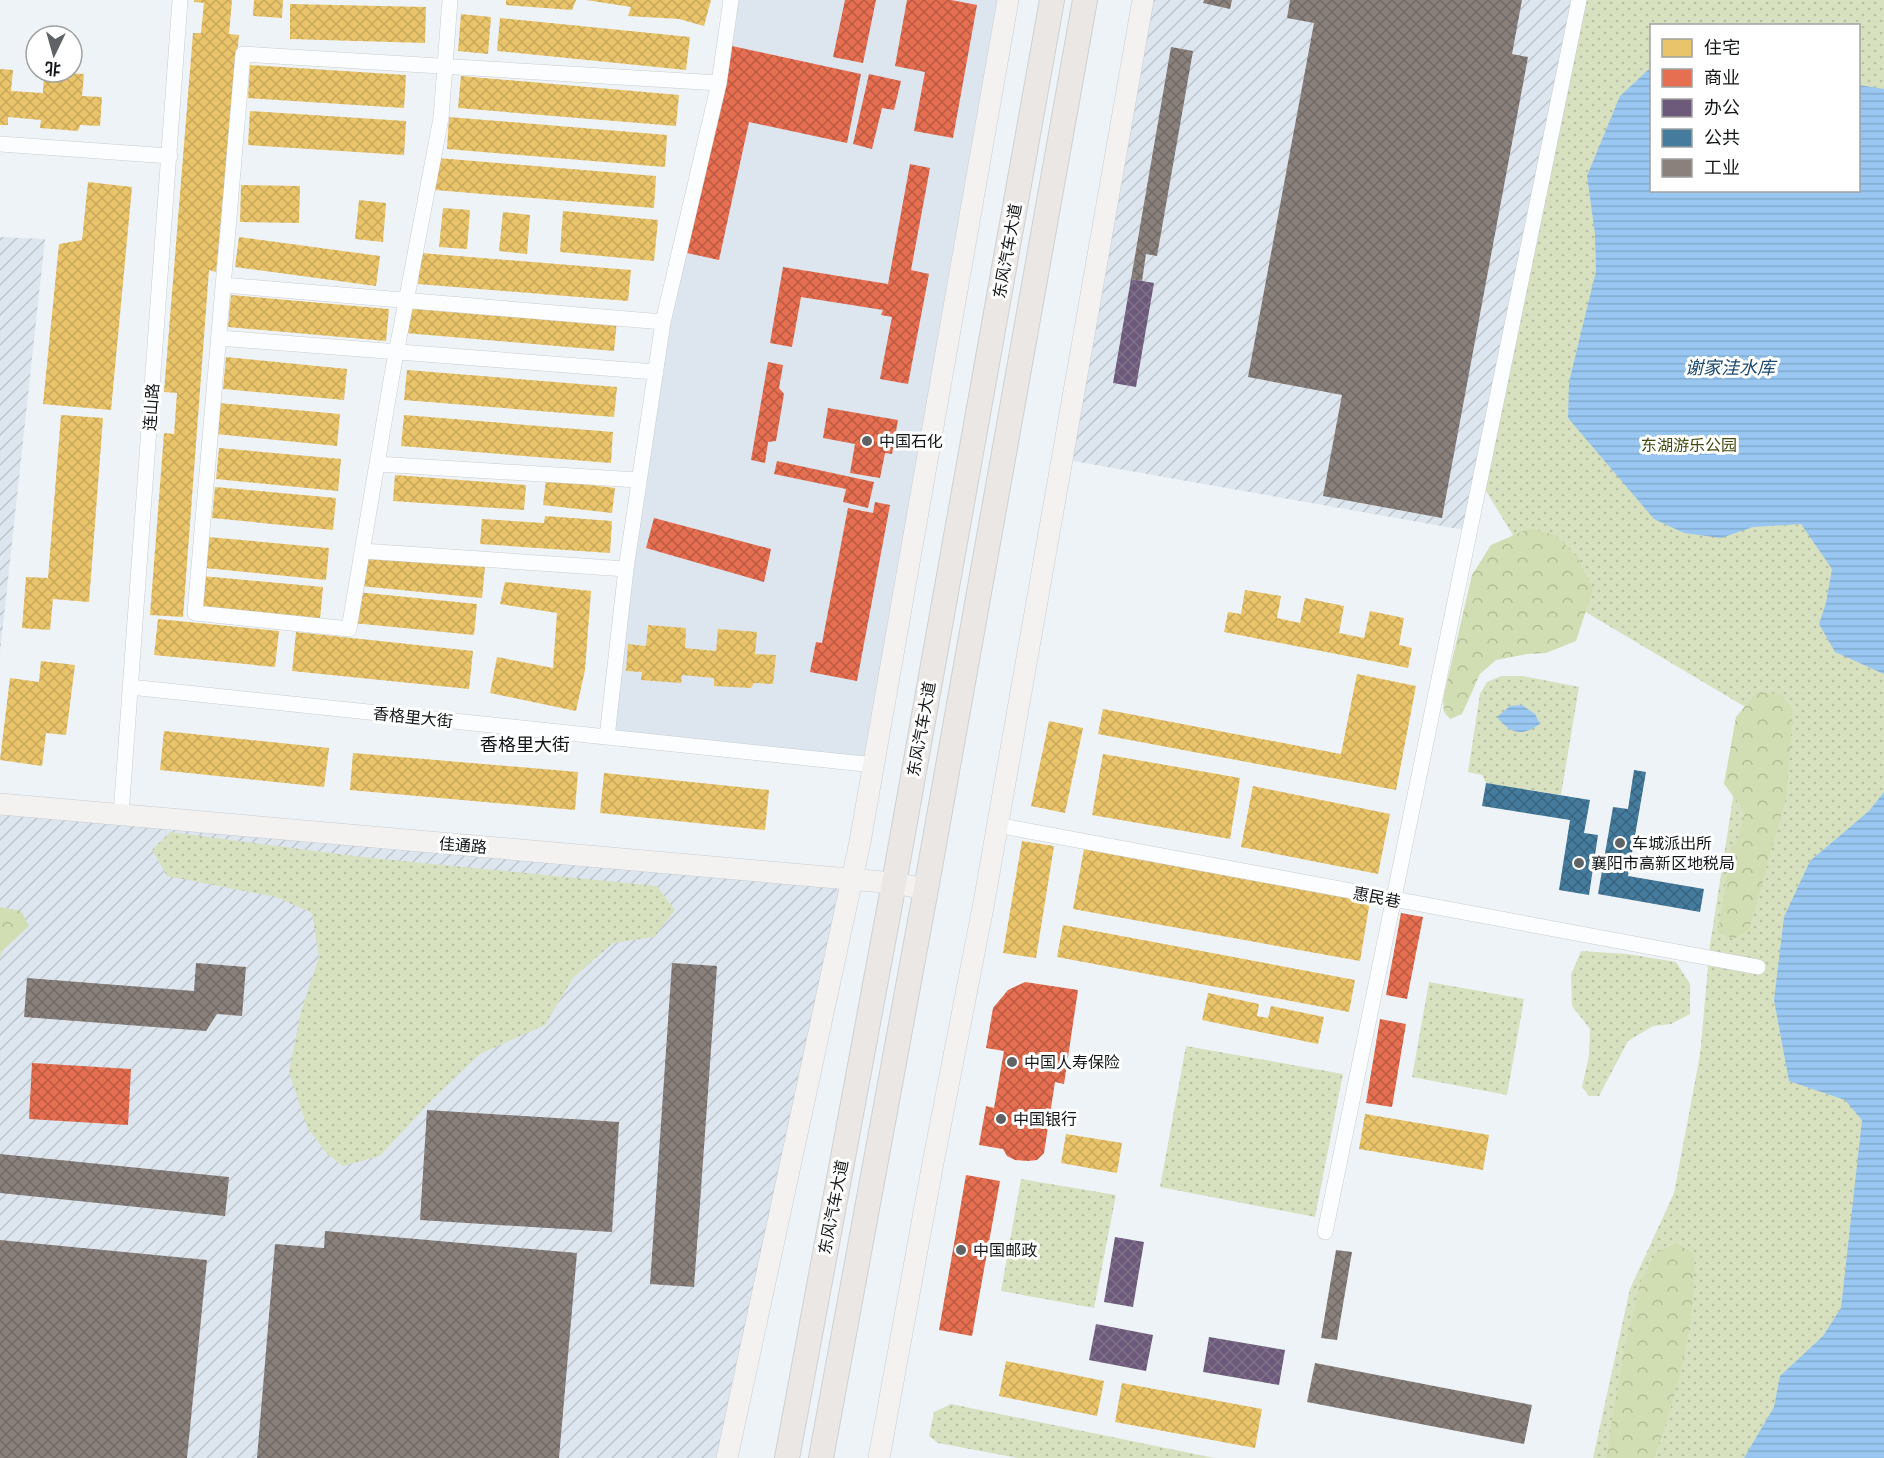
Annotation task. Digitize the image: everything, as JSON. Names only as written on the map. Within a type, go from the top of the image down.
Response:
[{"type":"main road","name":"东风汽车大道","points":[[787,1458],[894,883],[1052,0]]},
{"type":"main road","name":"东风汽车大道","points":[[821,1458],[926,889],[1085,0]]},
{"type":"street","name":"连山路","points":[[121,815],[180,0]]},
{"type":"street","points":[[450,0],[445,67],[441,118],[396,352],[349,629],[195,613],[243,54],[445,67],[719,83]]},
{"type":"street","points":[[607,737],[638,480],[663,322],[719,83],[730,0]]},
{"type":"street","points":[[727,1458],[852,879],[874,765],[1008,0]]},
{"type":"street","points":[[879,1458],[997,825],[1143,0]]},
{"type":"street","points":[[1325,1232],[1579,0]]},
{"type":"street","points":[[0,144],[170,156]]},
{"type":"street","points":[[223,285],[663,322]]},
{"type":"street","points":[[219,338],[656,372]]},
{"type":"street","points":[[377,464],[638,480]]},
{"type":"street","points":[[362,551],[626,569]]},
{"type":"street","name":"香格里大街","points":[[130,687],[874,765]]},
{"type":"street","name":"佳通路","points":[[0,804],[852,879],[926,889]]},
{"type":"street","name":"惠民巷","points":[[997,825],[1758,967]]},
{"type":"shaded area","points":[[731,0],[1008,0],[874,765],[607,737],[638,480]]},
{"type":"shaded area","points":[[1143,0],[1579,0],[1470,531],[1062,459]]},
{"type":"shaded area","points":[[0,237],[45,239],[0,653]]},
{"type":"shaded area","points":[[0,804],[852,879],[727,1458],[0,1458]]},
{"type":"green space","name":"东湖游乐公园","points":[[1579,0],[1884,0],[1884,1458],[1593,1458],[1630,1289],[1674,1193],[1700,1055],[1710,945],[1747,708],[1545,588],[1480,481]]},
{"type":"green space","points":[[1530,528],[1557,536],[1577,557],[1593,589],[1576,641],[1546,653],[1496,660],[1480,674],[1462,714],[1450,719],[1444,712],[1443,699],[1472,575],[1491,545]]},
{"type":"green space","points":[[1501,676],[1523,676],[1579,687],[1561,795],[1486,783],[1482,775],[1468,772],[1480,694],[1487,682]]},
{"type":"green space","points":[[1757,692],[1781,694],[1793,710],[1786,798],[1749,930],[1734,939],[1718,933],[1731,847],[1739,836],[1745,812],[1724,784],[1736,717]]},
{"type":"green space","points":[[170,832],[362,857],[657,886],[675,910],[654,937],[613,943],[573,978],[545,1025],[480,1054],[431,1101],[380,1156],[343,1166],[327,1154],[307,1127],[289,1072],[301,1011],[319,957],[312,913],[276,897],[167,876],[152,850]]},
{"type":"green space","points":[[0,907],[21,911],[29,926],[1,952],[0,959]]},
{"type":"green space","points":[[1581,951],[1627,954],[1676,962],[1690,984],[1690,1014],[1671,1024],[1653,1026],[1628,1041],[1599,1096],[1589,1096],[1582,1087],[1589,1056],[1590,1029],[1572,1006],[1571,975]]},
{"type":"green space","points":[[1429,982],[1524,999],[1507,1095],[1412,1077]]},
{"type":"green space","points":[[1186,1046],[1343,1074],[1315,1217],[1160,1187]]},
{"type":"green space","points":[[1021,1179],[1116,1195],[1094,1308],[1001,1291]]},
{"type":"green space","points":[[1676,1243],[1694,1254],[1694,1280],[1684,1358],[1663,1434],[1654,1458],[1606,1458],[1624,1351],[1641,1280],[1656,1253]]},
{"type":"green space","points":[[951,1404],[1214,1458],[1018,1458],[938,1443],[929,1436],[934,1412]]},
{"type":"water","name":"谢家洼水库","points":[[1650,70],[1650,192],[1860,192],[1860,85],[1884,89],[1884,674],[1835,652],[1819,624],[1826,603],[1832,569],[1801,524],[1753,527],[1721,538],[1684,533],[1654,519],[1568,418],[1569,382],[1596,271],[1595,234],[1587,176],[1620,96]]},
{"type":"water","points":[[1522,705],[1535,714],[1540,724],[1527,731],[1517,732],[1507,727],[1497,717],[1510,706]]},
{"type":"water","points":[[1884,792],[1884,1458],[1744,1458],[1774,1407],[1780,1376],[1823,1336],[1841,1308],[1862,1120],[1845,1100],[1789,1081],[1774,1000],[1784,917],[1810,861],[1869,811]]},
{"type":"building: 住宅","points":[[194,0],[232,0],[229,34],[239,35],[216,272],[209,270],[183,617],[150,615],[164,433],[174,434],[177,393],[164,392],[193,33],[201,33],[204,3],[194,2]]},
{"type":"building: 住宅","points":[[254,0],[283,0],[282,18],[253,16]]},
{"type":"building: 住宅","points":[[506,0],[576,0],[572,10],[506,5]]},
{"type":"building: 住宅","points":[[586,0],[711,0],[704,26],[679,19],[628,16],[631,7]]},
{"type":"building: 住宅","points":[[290,4],[426,7],[425,43],[290,39]]},
{"type":"building: 住宅","points":[[461,14],[491,17],[488,54],[458,51]]},
{"type":"building: 住宅","points":[[500,18],[690,37],[686,70],[497,51]]},
{"type":"building: 住宅","points":[[250,65],[406,75],[404,108],[248,98]]},
{"type":"building: 住宅","points":[[0,69],[13,70],[11,91],[43,93],[43,84],[83,84],[82,96],[102,97],[100,126],[80,125],[78,131],[40,128],[41,120],[8,117],[8,125],[0,125]]},
{"type":"building: 住宅","points":[[461,76],[679,95],[676,126],[458,108]]},
{"type":"building: 住宅","points":[[250,111],[406,121],[404,155],[248,145]]},
{"type":"building: 住宅","points":[[449,117],[667,135],[665,167],[447,149]]},
{"type":"building: 住宅","points":[[438,158],[656,176],[654,208],[435,190]]},
{"type":"building: 住宅","points":[[88,182],[132,187],[111,410],[43,404],[59,244],[82,240]]},
{"type":"building: 住宅","points":[[241,185],[300,186],[299,223],[240,222]]},
{"type":"building: 住宅","points":[[359,200],[386,203],[383,242],[355,239]]},
{"type":"building: 住宅","points":[[443,208],[470,210],[467,249],[439,247]]},
{"type":"building: 住宅","points":[[563,211],[658,220],[654,261],[560,252]]},
{"type":"building: 住宅","points":[[503,212],[530,215],[527,254],[499,251]]},
{"type":"building: 住宅","points":[[239,237],[380,256],[376,286],[235,267]]},
{"type":"building: 住宅","points":[[421,253],[631,270],[628,301],[418,284]]},
{"type":"building: 住宅","points":[[231,295],[389,309],[386,341],[228,327]]},
{"type":"building: 住宅","points":[[407,303],[617,320],[614,351],[405,333]]},
{"type":"building: 住宅","points":[[226,357],[347,369],[344,400],[223,389]]},
{"type":"building: 住宅","points":[[407,370],[617,387],[614,417],[404,400]]},
{"type":"building: 住宅","points":[[219,403],[340,414],[337,446],[216,434]]},
{"type":"building: 住宅","points":[[61,415],[103,418],[89,602],[53,599],[50,630],[22,628],[26,577],[48,578]]},
{"type":"building: 住宅","points":[[404,415],[613,432],[611,463],[401,446]]},
{"type":"building: 住宅","points":[[219,448],[341,459],[338,491],[216,479]]},
{"type":"building: 住宅","points":[[395,475],[526,485],[524,510],[393,501]]},
{"type":"building: 住宅","points":[[546,479],[615,488],[612,513],[543,505]]},
{"type":"building: 住宅","points":[[215,487],[336,498],[333,530],[212,518]]},
{"type":"building: 住宅","points":[[545,516],[612,521],[610,553],[480,544],[482,519],[544,523]]},
{"type":"building: 住宅","points":[[208,537],[329,548],[326,580],[205,568]]},
{"type":"building: 住宅","points":[[363,554],[485,566],[482,598],[360,586]]},
{"type":"building: 住宅","points":[[202,576],[323,587],[320,619],[199,607]]},
{"type":"building: 住宅","points":[[505,582],[591,591],[585,670],[576,711],[490,693],[497,657],[553,668],[557,613],[500,604]]},
{"type":"building: 住宅","points":[[1245,590],[1281,596],[1277,618],[1300,623],[1305,598],[1344,606],[1339,633],[1364,638],[1370,611],[1404,618],[1399,645],[1412,648],[1408,668],[1224,632],[1228,612],[1241,614]]},
{"type":"building: 住宅","points":[[356,592],[477,604],[474,635],[353,623]]},
{"type":"building: 住宅","points":[[158,619],[279,631],[275,667],[154,655]]},
{"type":"building: 住宅","points":[[648,625],[686,628],[685,648],[716,651],[718,629],[757,632],[755,654],[776,655],[773,684],[754,683],[751,688],[714,686],[714,678],[682,675],[681,683],[641,680],[642,672],[626,671],[628,644],[646,646]]},
{"type":"building: 住宅","points":[[296,632],[473,651],[469,689],[292,671]]},
{"type":"building: 住宅","points":[[41,661],[75,665],[66,735],[46,733],[42,766],[0,760],[10,678],[39,682]]},
{"type":"building: 住宅","points":[[1357,674],[1416,686],[1396,790],[1098,734],[1103,709],[1341,754]]},
{"type":"building: 住宅","points":[[1049,721],[1083,728],[1065,813],[1031,806]]},
{"type":"building: 住宅","points":[[164,731],[329,748],[324,787],[160,770]]},
{"type":"building: 住宅","points":[[353,753],[578,772],[575,810],[350,790]]},
{"type":"building: 住宅","points":[[1103,754],[1240,778],[1230,839],[1092,815]]},
{"type":"building: 住宅","points":[[604,773],[769,790],[765,830],[600,813]]},
{"type":"building: 住宅","points":[[1253,786],[1390,814],[1378,874],[1241,847]]},
{"type":"building: 住宅","points":[[1022,841],[1054,846],[1036,958],[1003,953]]},
{"type":"building: 住宅","points":[[1084,849],[1370,901],[1360,961],[1073,909]]},
{"type":"building: 住宅","points":[[1063,925],[1355,980],[1349,1012],[1057,957]]},
{"type":"building: 住宅","points":[[1208,993],[1259,1004],[1257,1016],[1268,1018],[1271,1006],[1324,1017],[1318,1044],[1202,1020]]},
{"type":"building: 住宅","points":[[1365,1114],[1489,1135],[1483,1170],[1359,1149]]},
{"type":"building: 住宅","points":[[1066,1134],[1122,1143],[1117,1173],[1061,1163]]},
{"type":"building: 住宅","points":[[1006,1361],[1104,1381],[1097,1416],[999,1396]]},
{"type":"building: 住宅","points":[[1122,1383],[1262,1409],[1255,1448],[1115,1422]]},
{"type":"building: 商业","points":[[845,0],[876,0],[863,63],[833,57]]},
{"type":"building: 商业","points":[[907,0],[951,0],[977,5],[953,138],[914,131],[925,72],[895,66]]},
{"type":"building: 商业","points":[[732,46],[861,74],[847,143],[749,122],[719,260],[687,253]]},
{"type":"building: 商业","points":[[869,74],[901,81],[894,110],[882,108],[872,149],[853,144]]},
{"type":"building: 商业","points":[[910,164],[930,168],[911,270],[929,274],[908,384],[880,379],[892,317],[881,315],[883,310],[801,297],[792,347],[770,343],[783,267],[888,284]]},
{"type":"building: 商业","points":[[768,362],[783,365],[779,388],[784,394],[776,441],[768,442],[765,463],[751,460]]},
{"type":"building: 商业","name":"中国石化","points":[[828,408],[898,420],[892,454],[885,453],[880,478],[850,473],[855,444],[823,438]]},
{"type":"building: 商业","points":[[777,461],[874,482],[868,508],[843,502],[846,489],[774,474]]},
{"type":"building: 商业","points":[[875,502],[890,505],[857,681],[810,672],[816,642],[822,643],[848,508],[873,513]]},
{"type":"building: 商业","points":[[654,518],[771,549],[764,582],[646,548]]},
{"type":"building: 商业","points":[[1401,913],[1423,917],[1407,999],[1386,995]]},
{"type":"building: 商业","points":[[1025,982],[1078,990],[1064,1084],[1055,1082],[1044,1153],[1037,1160],[1028,1161],[1015,1160],[1007,1156],[1003,1149],[979,1145],[986,1106],[994,1108],[1004,1051],[986,1048],[993,1008],[1008,990]]},
{"type":"building: 商业","points":[[1380,1019],[1406,1024],[1392,1107],[1366,1103]]},
{"type":"building: 商业","points":[[32,1063],[131,1069],[128,1125],[29,1119]]},
{"type":"building: 商业","points":[[966,1175],[1000,1181],[972,1336],[939,1330]]},
{"type":"building: 办公","points":[[1131,279],[1154,283],[1136,387],[1113,383]]},
{"type":"building: 办公","points":[[1115,1237],[1144,1242],[1133,1307],[1104,1302]]},
{"type":"building: 办公","points":[[1096,1324],[1153,1335],[1146,1371],[1089,1360]]},
{"type":"building: 办公","points":[[1209,1337],[1285,1350],[1279,1385],[1203,1372]]},
{"type":"building: 公共","name":"车城派出所","points":[[1634,770],[1646,772],[1628,876],[1704,889],[1700,912],[1598,894],[1613,807],[1628,809]]},
{"type":"building: 公共","name":"襄阳市高新区地税局","points":[[1486,783],[1590,800],[1584,833],[1598,835],[1589,895],[1559,890],[1570,820],[1482,806]]},
{"type":"building: 工业","points":[[1204,0],[1232,0],[1230,9],[1203,3]]},
{"type":"building: 工业","points":[[1290,0],[1522,0],[1512,54],[1528,57],[1442,518],[1323,496],[1342,395],[1248,377],[1314,23],[1287,18]]},
{"type":"building: 工业","points":[[1171,47],[1193,51],[1157,256],[1146,254],[1142,281],[1131,279]]},
{"type":"building: 工业","points":[[196,963],[246,967],[242,1016],[217,1014],[206,1031],[24,1017],[27,978],[194,991]]},
{"type":"building: 工业","points":[[672,963],[717,966],[694,1287],[650,1284]]},
{"type":"building: 工业","points":[[427,1110],[619,1122],[612,1232],[420,1220]]},
{"type":"building: 工业","points":[[0,1154],[229,1177],[225,1216],[0,1193]]},
{"type":"building: 工业","points":[[325,1231],[577,1253],[559,1458],[257,1458],[275,1244],[324,1248]]},
{"type":"building: 工业","points":[[0,1240],[207,1260],[187,1458],[0,1458]]},
{"type":"building: 工业","points":[[1336,1250],[1352,1252],[1337,1340],[1321,1338]]},
{"type":"building: 工业","points":[[1315,1363],[1532,1405],[1524,1444],[1307,1402]]},
{"type":"place","name":"中国石化","points":[[867,441]]},
{"type":"place","name":"车城派出所","points":[[1620,843]]},
{"type":"place","name":"襄阳市高新区地税局","points":[[1579,863]]},
{"type":"place","name":"中国人寿保险","points":[[1012,1062]]},
{"type":"place","name":"中国银行","points":[[1001,1119]]},
{"type":"place","name":"中国邮政","points":[[961,1250]]},
{"type":"district","name":"香格里大街","points":[[525,744]]}]
